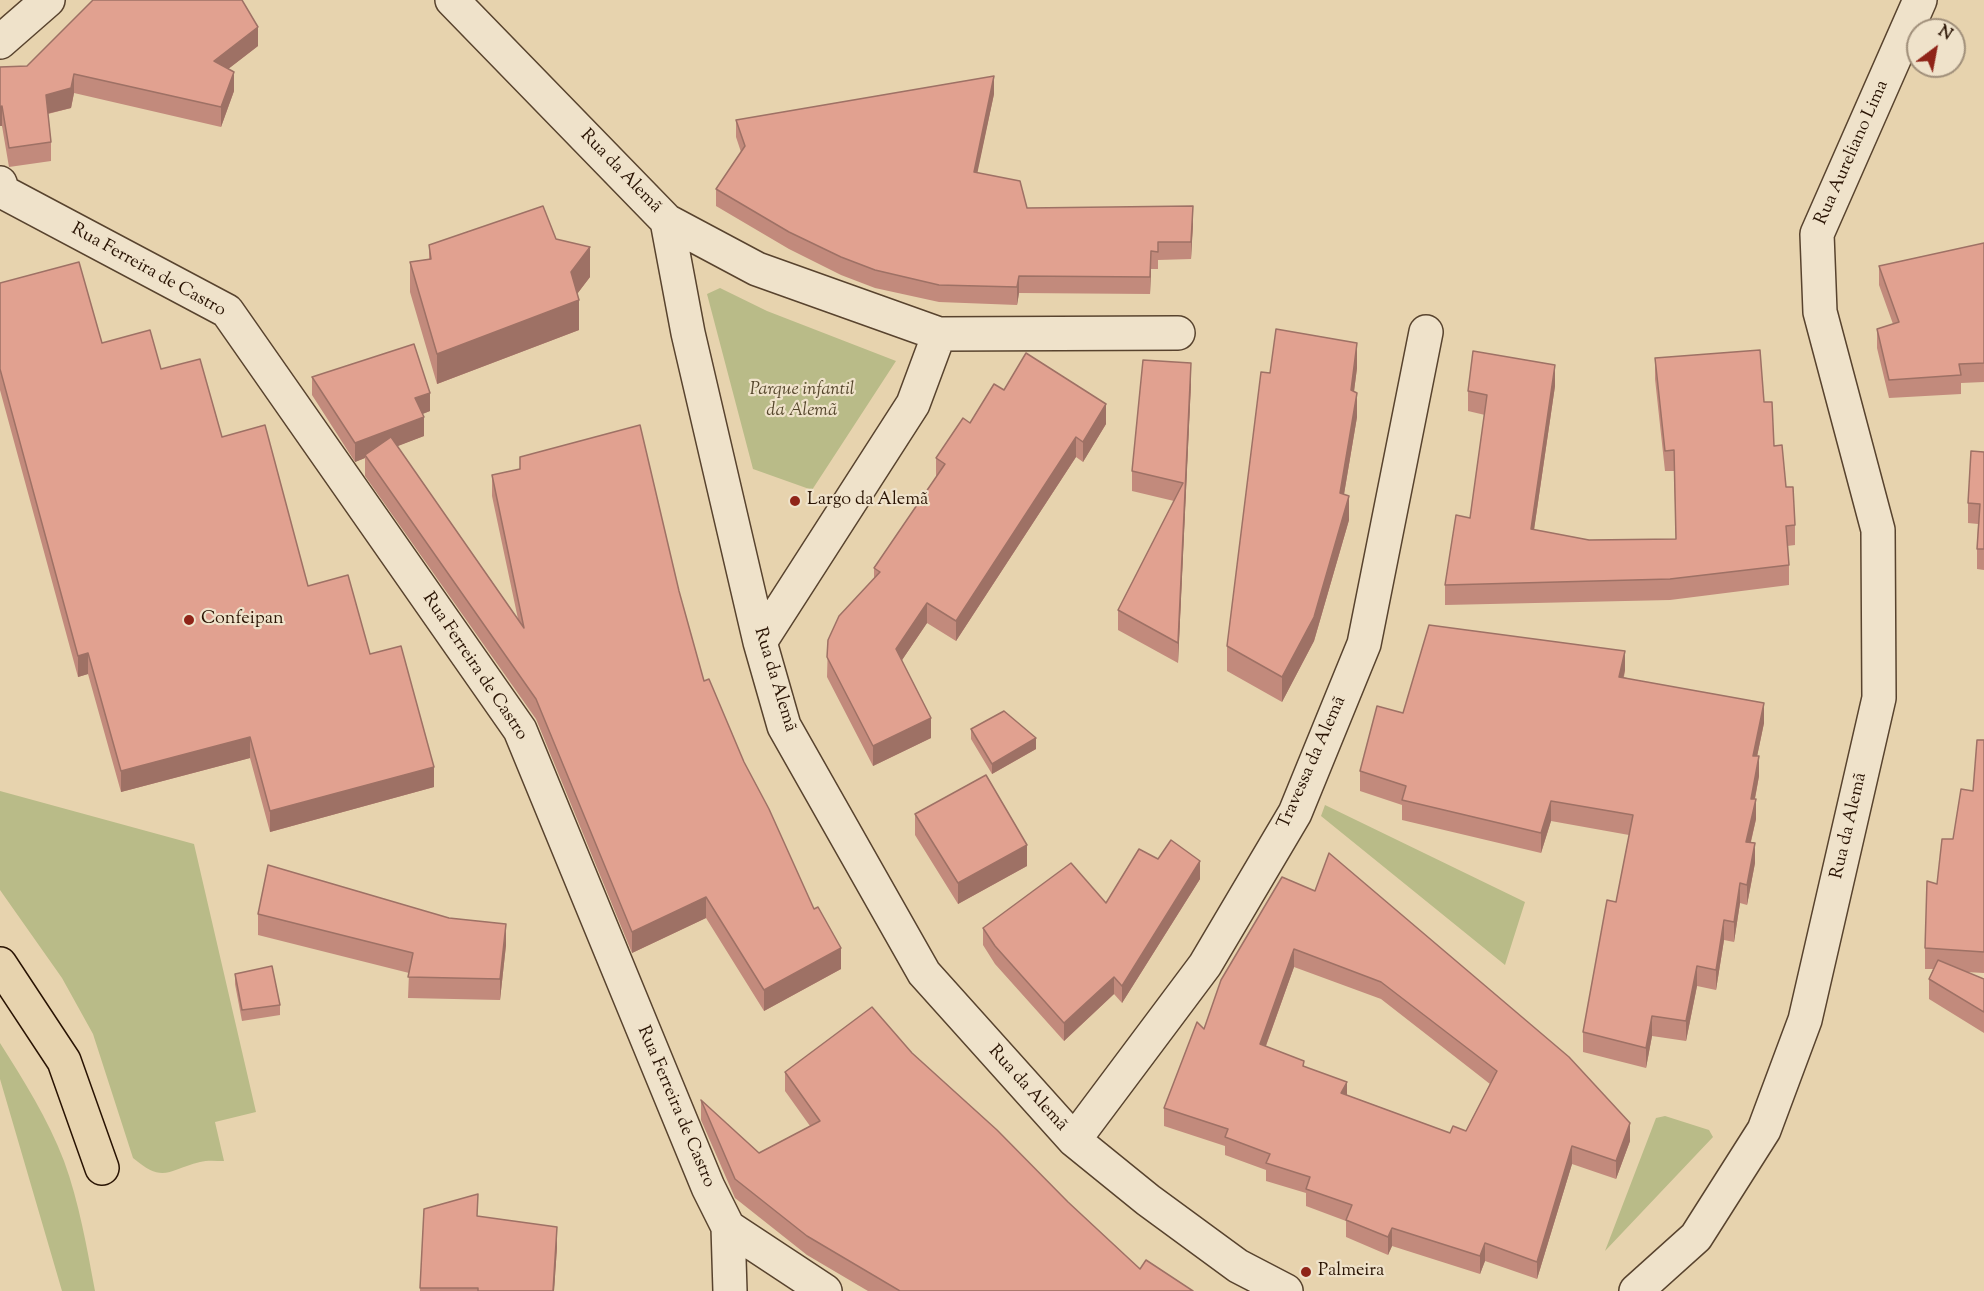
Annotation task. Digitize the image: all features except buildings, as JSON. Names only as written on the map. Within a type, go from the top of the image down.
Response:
[{"type":"highway","points":[[0,964],[64,1061],[102,1168]]},
{"type":"street","points":[[0,42],[48,0]]},
{"type":"street","name":"Rua da Alemã","points":[[453,0],[667,220],[688,333],[760,642],[784,726],[924,973],[1074,1140],[1148,1200],[1238,1266],[1286,1291]]},
{"type":"street","name":"Rua Aureliano Lima","points":[[1820,312],[1817,234],[1920,0]]},
{"type":"street","name":"Rua Ferreira de Castro","points":[[0,183],[3,192],[227,311],[500,701],[520,730],[708,1187],[728,1227]]},
{"type":"street","points":[[667,220],[757,269],[939,333],[1178,333]]},
{"type":"street","name":"Rua da Alemã","points":[[1636,1291],[1696,1237],[1764,1130],[1805,1020],[1879,698],[1878,530],[1820,312]]},
{"type":"street","name":"Travessa da Alemã","points":[[1074,1140],[1205,965],[1295,813],[1364,644],[1426,332]]},
{"type":"street","points":[[760,642],[913,404],[939,333]]},
{"type":"street","points":[[728,1227],[730,1291]]},
{"type":"street","points":[[728,1227],[825,1291]]},
{"type":"green space","name":"Parque infantil da Alemã","points":[[720,288],[767,311],[896,361],[812,490],[753,469],[707,294]]},
{"type":"green space","points":[[0,791],[194,844],[256,1112],[215,1122],[224,1161],[203,1161],[166,1173],[159,1173],[143,1166],[133,1158],[93,1034],[62,978],[0,890]]},
{"type":"green space","points":[[1325,805],[1525,902],[1505,965],[1321,816]]},
{"type":"green space","points":[[0,1043],[27,1086],[58,1145],[78,1209],[95,1291],[62,1291],[0,1079]]},
{"type":"green space","points":[[1665,1116],[1709,1130],[1713,1137],[1605,1251],[1656,1118]]},
{"type":"place","name":"Largo da Alemã","points":[[795,501]]},
{"type":"place","name":"Confeipan","points":[[189,620]]},
{"type":"place","name":"Palmeira","points":[[1306,1272]]}]
